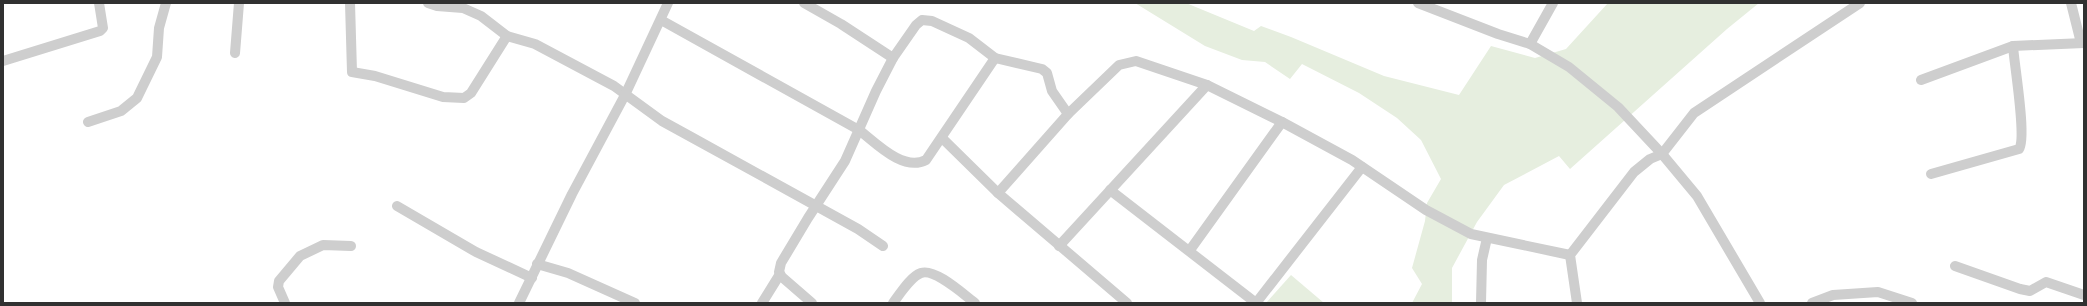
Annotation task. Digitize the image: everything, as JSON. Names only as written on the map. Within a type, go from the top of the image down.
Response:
[{"type":"street","points":[[3,61],[100,31],[103,28],[99,3]]},
{"type":"street","points":[[88,122],[121,111],[137,98],[157,57],[159,28],[166,3]]},
{"type":"street","points":[[235,53],[238,3]]},
{"type":"street","points":[[350,3],[352,72],[375,76],[443,97],[464,98],[471,93],[507,36]]},
{"type":"street","points":[[428,3],[463,8],[481,16],[507,36],[535,44],[614,86],[668,124],[858,229],[883,246]]},
{"type":"street","points":[[804,3],[841,24],[893,58]]},
{"type":"street","points":[[1418,3],[1498,34],[1530,44],[1569,67],[1618,107],[1662,154],[1697,196],[1760,303]]},
{"type":"street","points":[[1530,44],[1553,3]]},
{"type":"street","points":[[1576,303],[1570,255],[1634,172],[1650,160],[1662,154],[1694,113],[1860,3]]},
{"type":"street","points":[[1921,80],[2013,46],[2083,43],[2071,3]]},
{"type":"street","points":[[519,303],[532,278],[537,264],[625,95],[661,20],[666,4]]},
{"type":"street","points":[[661,20],[859,130],[889,153],[906,162],[919,164],[926,160],[942,138],[995,58]]},
{"type":"street","points":[[762,303],[780,274],[781,263],[815,206],[845,161],[893,58],[916,25],[922,20],[932,21],[969,38],[995,58],[1014,61],[1045,70],[1052,91],[1068,114]]},
{"type":"street","points":[[1931,174],[2019,149],[2021,146],[2022,131],[2013,46]]},
{"type":"street","points":[[998,193],[1068,114],[1119,65],[1136,61],[1207,85],[1282,122],[1362,167],[1426,210],[1471,234],[1570,255]]},
{"type":"street","points":[[1059,246],[1207,85]]},
{"type":"street","points":[[1190,250],[1282,122]]},
{"type":"street","points":[[942,138],[998,193],[1127,303]]},
{"type":"street","points":[[1110,190],[1190,250],[1256,303],[1362,167]]},
{"type":"street","points":[[397,206],[476,252],[532,278]]},
{"type":"street","points":[[1481,303],[1482,260],[1487,238]]},
{"type":"street","points":[[285,303],[278,287],[279,281],[300,256],[323,245],[351,246]]},
{"type":"street","points":[[537,264],[574,276],[635,303]]},
{"type":"street","points":[[1955,266],[2020,289],[2030,291],[2046,282],[2084,295]]},
{"type":"street","points":[[893,303],[912,280],[920,273],[926,273],[937,275],[975,303]]},
{"type":"street","points":[[780,274],[812,303]]},
{"type":"street","points":[[1812,303],[1833,295],[1878,292],[1912,303]]},
{"type":"green space","points":[[1135,3],[1186,3],[1254,31],[1261,26],[1291,37],[1384,76],[1459,95],[1491,46],[1535,58],[1566,49],[1608,3],[1759,3],[1727,29],[1570,169],[1559,156],[1504,185],[1477,222],[1452,268],[1452,303],[1412,303],[1422,284],[1412,268],[1425,221],[1427,203],[1441,179],[1421,140],[1397,118],[1359,93],[1302,64],[1290,79],[1265,62],[1242,60],[1205,46]]},
{"type":"green space","points":[[1291,275],[1324,303],[1266,303]]}]
